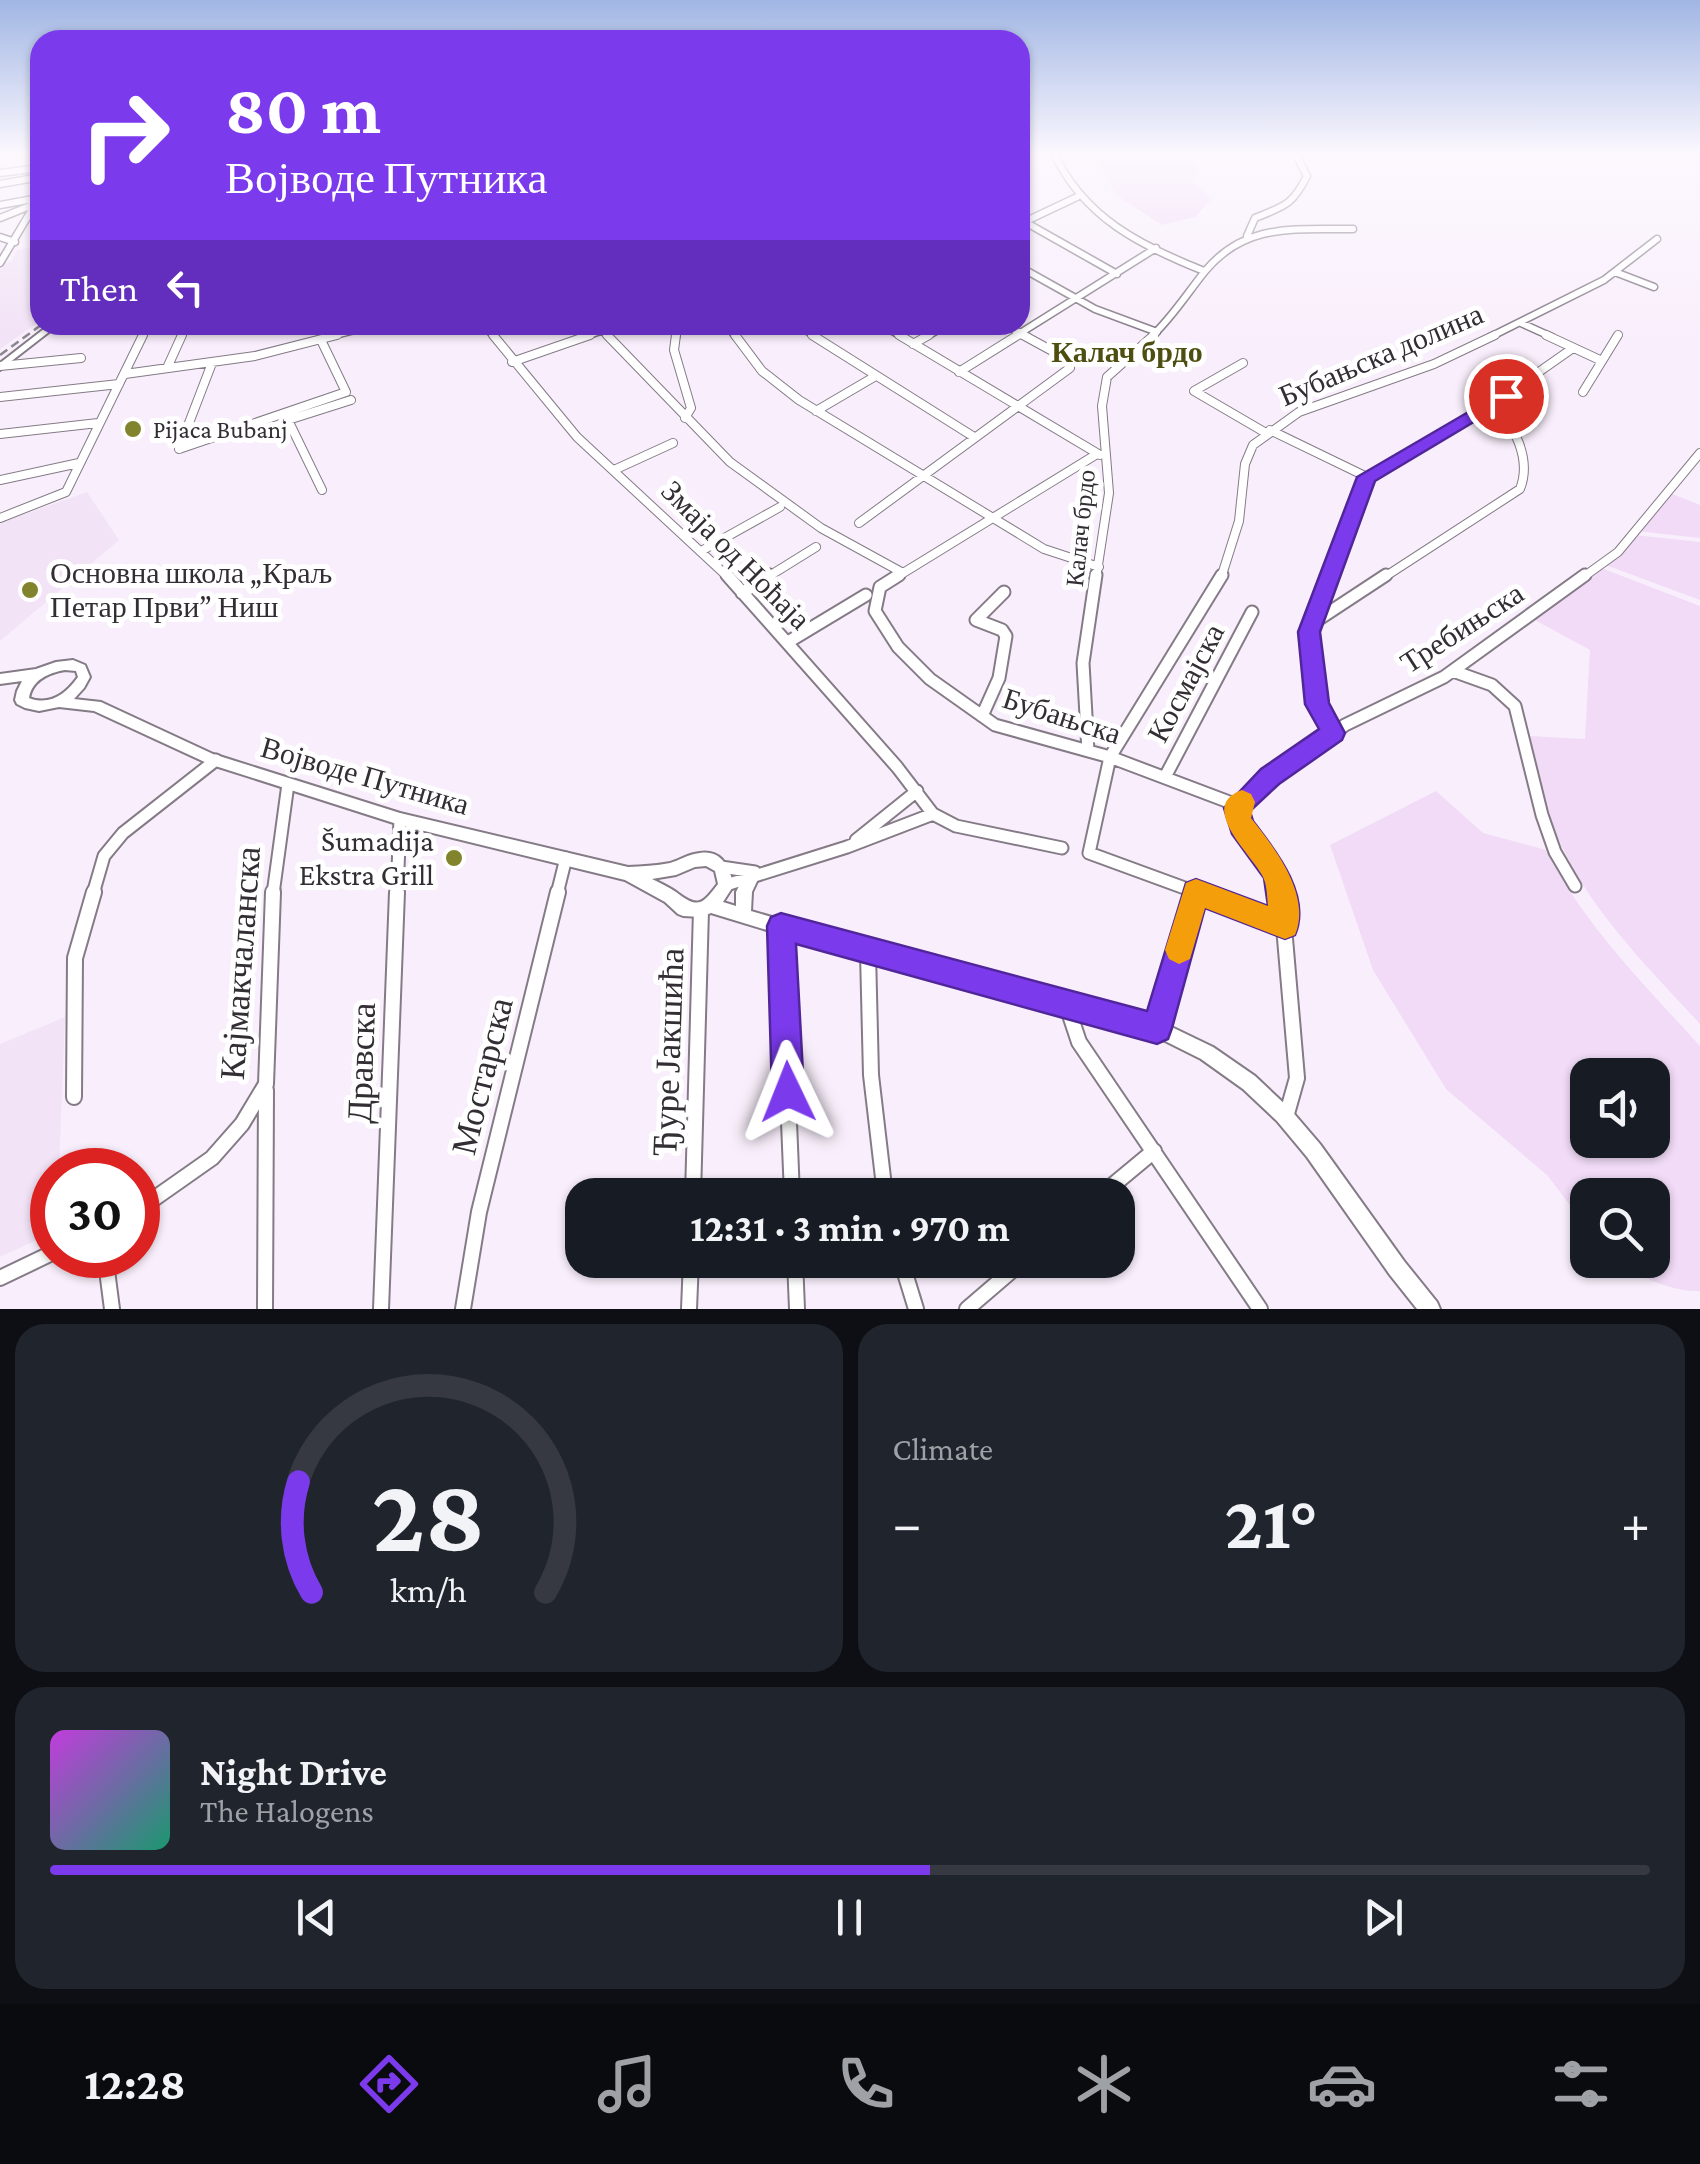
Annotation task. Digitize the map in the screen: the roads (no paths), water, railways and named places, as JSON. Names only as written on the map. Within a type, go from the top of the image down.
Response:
[{"type":"street","points":[[1,259],[30,214]]},
{"type":"street","points":[[1098,214],[1204,272]]},
{"type":"street","name":"Калач брдо","points":[[1088,751],[1083,664],[1108,493],[1102,455],[1105,382],[1118,364],[1157,332],[1204,272],[1247,236],[1255,218],[1266,214]]},
{"type":"street","points":[[1030,227],[1116,274]]},
{"type":"street","points":[[1247,236],[1274,230],[1354,229]]},
{"type":"street","points":[[0,237],[15,242]]},
{"type":"street","name":"Бубањска долина","points":[[1196,892],[1089,853],[1110,757],[1223,575],[1239,521],[1247,454],[1268,432],[1299,412],[1434,364],[1520,323],[1615,272],[1657,239]]},
{"type":"street","points":[[1030,327],[1156,248]]},
{"type":"street","points":[[1615,272],[1652,289],[1664,282]]},
{"type":"street","points":[[1030,273],[1076,299],[1157,332]]},
{"type":"street","points":[[1030,279],[1036,276]]},
{"type":"street","points":[[1520,323],[1602,361]]},
{"type":"street","points":[[0,366],[41,335]]},
{"type":"street","points":[[0,518],[66,492],[143,335]]},
{"type":"street","points":[[166,368],[181,335]]},
{"type":"street","points":[[124,374],[212,363],[339,335]]},
{"type":"street","name":"Змаја од Ноћаја","points":[[492,335],[548,406],[702,550],[788,642],[933,814]]},
{"type":"street","points":[[512,362],[585,335]]},
{"type":"street","points":[[607,335],[730,462],[814,522],[903,574],[1102,455]]},
{"type":"street","points":[[676,335],[674,350],[692,408],[685,418]]},
{"type":"street","points":[[734,335],[762,372],[816,411],[1053,553],[1100,567]]},
{"type":"street","points":[[813,335],[974,437]]},
{"type":"street","points":[[898,335],[1102,455]]},
{"type":"street","points":[[913,344],[929,335]]},
{"type":"street","points":[[959,372],[1018,335]]},
{"type":"street","points":[[859,523],[1067,370],[1070,363],[1024,335]]},
{"type":"street","points":[[1583,392],[1618,335]]},
{"type":"street","points":[[212,363],[179,449],[346,392],[321,340]]},
{"type":"street","points":[[1333,733],[1317,704],[1310,625],[1346,540],[1367,477],[1492,403],[1573,348]]},
{"type":"street","points":[[0,366],[81,358]]},
{"type":"street","points":[[1244,364],[1194,392],[1268,432],[1367,477]]},
{"type":"street","points":[[816,411],[874,377]]},
{"type":"street","points":[[0,396],[118,384]]},
{"type":"street","points":[[322,490],[288,420],[351,400]]},
{"type":"street","points":[[1310,625],[1525,483],[1526,473],[1515,440],[1504,414],[1492,403]]},
{"type":"street","points":[[0,434],[98,424]]},
{"type":"street","points":[[614,470],[673,444]]},
{"type":"street","name":"Требињска","points":[[1237,805],[1333,733],[1453,671],[1618,552],[1700,453]]},
{"type":"street","points":[[0,480],[78,464]]},
{"type":"street","points":[[702,550],[780,507]]},
{"type":"street","points":[[742,594],[816,547]]},
{"type":"street","name":"Бубањска","points":[[903,574],[880,587],[874,606],[878,619],[898,647],[930,679],[982,716],[1014,732],[1110,757],[1237,805]]},
{"type":"street","points":[[982,716],[999,678],[1006,636],[1002,630],[976,620],[1004,592]]},
{"type":"street","points":[[788,642],[866,595]]},
{"type":"street","name":"Космајска","points":[[1165,778],[1252,612]]},
{"type":"street","name":"Војводе Путника","points":[[0,682],[73,665],[84,672],[81,685],[96,706]]},
{"type":"street","points":[[1453,671],[1492,685],[1514,706],[1542,815],[1556,852],[1576,886]]},
{"type":"street","points":[[22,691],[38,674]]},
{"type":"street","name":"Војводе Путника","points":[[0,682],[22,691],[22,700],[30,706],[58,702],[96,706],[216,760],[288,784],[400,819],[628,874],[670,897],[682,909],[749,913],[868,953],[1157,1028],[1212,1056],[1286,1117],[1322,1157],[1430,1309]]},
{"type":"street","points":[[58,702],[81,685]]},
{"type":"street","points":[[74,1098],[75,958],[106,850],[216,760]]},
{"type":"street","name":"Кајмакчаланска","points":[[160,1198],[217,1157],[252,1113],[266,1084],[274,868],[288,784]]},
{"type":"street","points":[[848,847],[917,791]]},
{"type":"street","points":[[1237,805],[1241,826],[1278,874],[1297,1078],[1286,1117]]},
{"type":"street","points":[[706,908],[725,889],[756,875],[848,847],[933,814],[956,826],[1062,848]]},
{"type":"street","name":"Дравска","points":[[381,1309],[400,819]]},
{"type":"street","name":"Мостарска","points":[[463,1309],[479,1212],[566,858]]},
{"type":"street","name":"Војводе Путника","points":[[628,874],[675,870],[698,858],[721,868]]},
{"type":"street","points":[[725,889],[721,868],[756,875]]},
{"type":"street","points":[[670,897],[670,878],[675,870]]},
{"type":"street","points":[[749,913],[744,892],[756,875]]},
{"type":"street","name":"Војводе Путника","points":[[725,889],[749,913]]},
{"type":"street","points":[[1157,1028],[1196,892],[1285,926]]},
{"type":"street","name":"Ђуре Јакшића","points":[[694,1178],[706,908]]},
{"type":"street","points":[[781,926],[791,1178]]},
{"type":"street","points":[[868,953],[869,1077],[884,1178]]},
{"type":"street","points":[[1067,1006],[1079,1042],[1260,1309]]},
{"type":"street","points":[[265,1309],[266,1084]]},
{"type":"street","points":[[1122,1178],[1154,1151]]},
{"type":"street","points":[[0,1278],[30,1264]]},
{"type":"street","points":[[108,1278],[112,1309]]},
{"type":"street","points":[[689,1309],[690,1278]]},
{"type":"street","points":[[796,1278],[797,1309]]},
{"type":"street","points":[[907,1278],[916,1309]]},
{"type":"street","points":[[967,1309],[1003,1278]]},
{"type":"railway","points":[[0,355],[30,333]]},
{"type":"place","name":"Pijaca Bubanj","points":[[133,429]]},
{"type":"place","name":"Основна школа „Краљ Петар Први” Ниш","points":[[30,590]]},
{"type":"place","name":"Šumadija Ekstra Grill","points":[[454,858]]},
{"type":"district","name":"Калач брдо","points":[[1127,352]]}]
